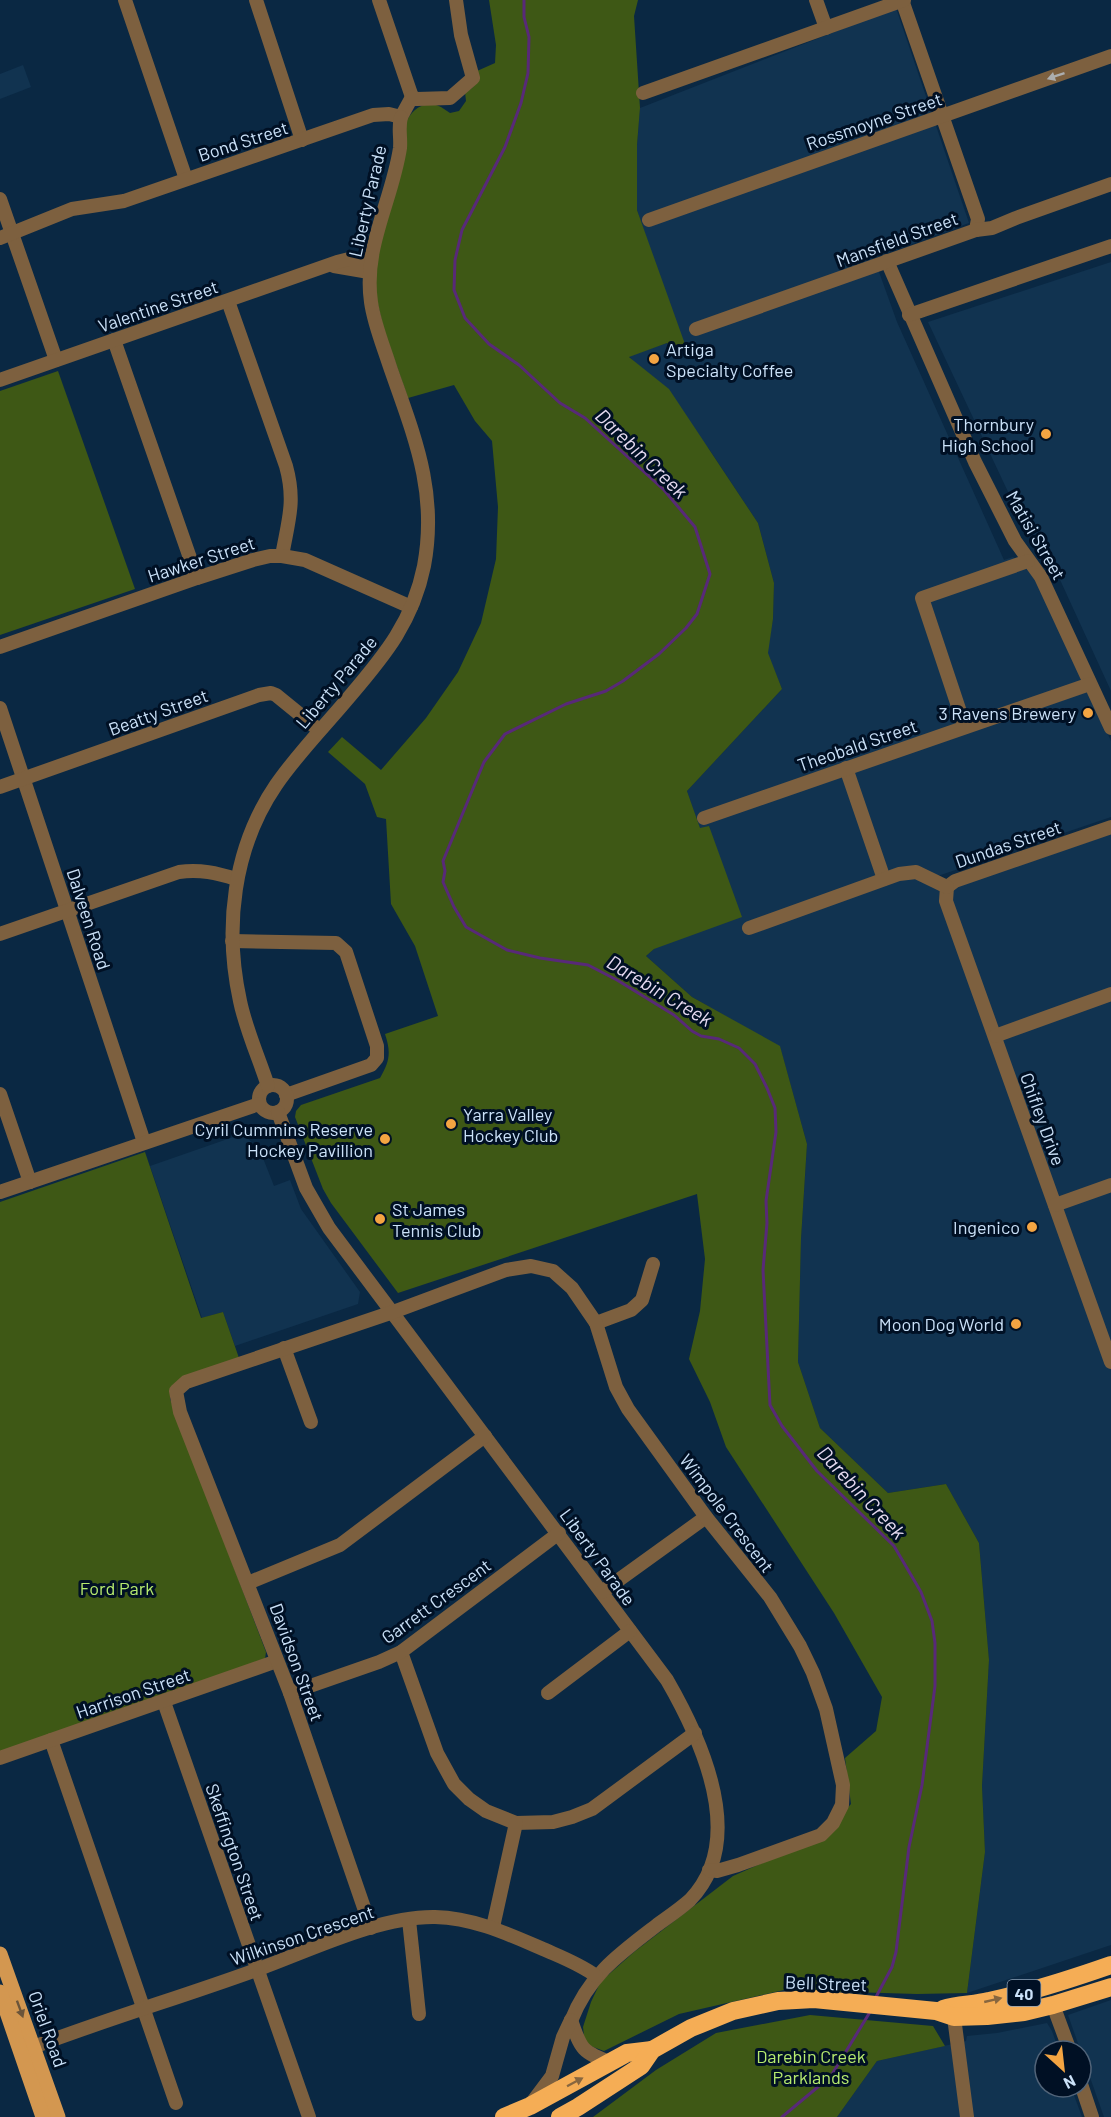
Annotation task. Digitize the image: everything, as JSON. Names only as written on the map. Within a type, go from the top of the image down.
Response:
[{"type":"highway","name":"Bell Street","points":[[936,2011],[956,2005],[983,2003],[1051,1986],[1111,1965]]},
{"type":"highway","name":"Bell Street","points":[[504,2117],[530,2106],[627,2053],[652,2050],[691,2028],[733,2011],[778,2001],[814,2000],[936,2011],[954,2017],[987,2016],[1024,2012],[1111,1987]]},
{"type":"highway","name":"Bell Street","points":[[560,2117],[575,2112],[641,2066],[652,2050]]},
{"type":"main road","name":"Oriel Road","points":[[0,1954],[43,2117]]},
{"type":"main road","name":"Oriel Road","points":[[0,1992],[58,2117]]},
{"type":"street","points":[[125,0],[186,179]]},
{"type":"street","points":[[256,0],[302,140]]},
{"type":"street","points":[[379,0],[412,96],[417,99],[450,99],[473,78],[461,35],[456,0]]},
{"type":"street","points":[[816,0],[826,28]]},
{"type":"street","points":[[643,93],[903,0],[978,219],[976,230]]},
{"type":"street","name":"Rossmoyne Street","points":[[649,220],[1111,56]]},
{"type":"street","points":[[401,117],[412,96]]},
{"type":"street","name":"Bond Street","points":[[5,233],[72,209],[124,201],[373,115],[388,114],[401,117]]},
{"type":"street","name":"Liberty Parade","points":[[268,1086],[240,1003],[232,941],[236,879],[246,848],[275,787],[319,730],[378,664],[395,640],[419,585],[428,543],[426,483],[417,444],[373,314],[369,266],[400,149],[398,131],[401,117]]},
{"type":"street","name":"Mansfield Street","points":[[696,329],[976,230],[992,228],[1111,184]]},
{"type":"street","points":[[0,199],[5,233],[56,360]]},
{"type":"street","points":[[909,315],[1111,246]]},
{"type":"street","name":"Valentine Street","points":[[0,380],[349,259],[369,266]]},
{"type":"street","name":"Matisi Street","points":[[887,261],[909,315],[996,505],[1015,541],[1041,577],[1111,728]]},
{"type":"street","points":[[228,301],[291,486],[291,511],[282,556]]},
{"type":"street","points":[[114,340],[197,578]]},
{"type":"street","name":"Hawker Street","points":[[0,647],[197,578],[253,560],[282,556],[305,560],[411,607]]},
{"type":"street","points":[[965,727],[922,598],[1028,561]]},
{"type":"street","name":"Theobald Street","points":[[704,818],[1090,684]]},
{"type":"street","name":"Beatty Street","points":[[0,787],[248,699],[271,693],[284,699],[319,730]]},
{"type":"street","name":"Dalveen Road","points":[[0,708],[144,1142]]},
{"type":"street","points":[[846,768],[884,879]]},
{"type":"street","name":"Dundas Street","points":[[749,928],[899,874],[916,872],[947,887],[955,881],[1111,827]]},
{"type":"street","points":[[0,934],[179,872],[206,871],[236,879]]},
{"type":"street","name":"Chifley Drive","points":[[947,887],[946,901],[1111,1362]]},
{"type":"street","points":[[232,941],[336,943],[346,952],[378,1046],[377,1058],[371,1065],[286,1095]]},
{"type":"street","points":[[995,1036],[1111,994]]},
{"type":"street","points":[[268,1086],[278,1086],[286,1095],[286,1105],[278,1112],[268,1113],[259,1104],[261,1092],[268,1086]]},
{"type":"street","points":[[0,1094],[30,1182]]},
{"type":"street","points":[[0,1192],[259,1104]]},
{"type":"street","name":"Liberty Parade","points":[[278,1112],[297,1165],[316,1207],[329,1228],[667,1680],[695,1733],[707,1765],[717,1812],[716,1842],[709,1870],[701,1886],[689,1900],[610,1961],[596,1976],[578,2002],[563,2037],[552,2076],[530,2106]]},
{"type":"street","points":[[1055,1205],[1111,1185]]},
{"type":"street","points":[[596,1323],[631,1310],[642,1300],[653,1264]]},
{"type":"street","name":"Wimpole Crescent","points":[[180,1413],[176,1391],[186,1382],[393,1312],[506,1270],[531,1266],[553,1271],[572,1288],[596,1323],[616,1387],[628,1409],[706,1517],[770,1597],[800,1646],[826,1709],[843,1785],[842,1805],[833,1823],[821,1835],[738,1865],[717,1871],[709,1870]]},
{"type":"street","points":[[284,1348],[312,1422]]},
{"type":"street","name":"Davidson Street","points":[[180,1413],[290,1693],[371,1928]]},
{"type":"street","points":[[248,1583],[340,1545],[485,1436]]},
{"type":"street","points":[[602,1592],[706,1517]]},
{"type":"street","name":"Garrett Crescent","points":[[290,1693],[401,1652],[559,1533]]},
{"type":"street","points":[[548,1693],[630,1631]]},
{"type":"street","points":[[401,1652],[437,1753],[454,1784],[486,1811],[516,1823],[553,1822],[592,1809],[695,1733]]},
{"type":"street","name":"Harrison Street","points":[[0,1758],[277,1661]]},
{"type":"street","name":"Skeffington Street","points":[[164,1702],[309,2117]]},
{"type":"street","points":[[51,1740],[176,2103]]},
{"type":"street","points":[[493,1927],[516,1823]]},
{"type":"street","name":"Wilkinson Crescent","points":[[27,2050],[371,1928],[409,1920],[433,1917],[460,1919],[493,1927],[582,1966],[596,1976]]},
{"type":"street","points":[[409,1920],[418,2014]]},
{"type":"street","points":[[1053,2005],[1066,2039]]},
{"type":"street","points":[[954,2017],[967,2117]]},
{"type":"street","points":[[571,2022],[579,2046],[592,2055],[612,2063]]},
{"type":"street","points":[[1086,2099],[1092,2117]]},
{"type":"shaded area","points":[[896,8],[969,223],[874,258],[897,322],[1004,560],[1013,557],[1033,575],[1111,741],[1111,817],[920,882],[950,889],[1111,834],[1111,1945],[967,1993],[985,1852],[982,1786],[989,1660],[979,1543],[946,1484],[888,1493],[820,1428],[798,1362],[801,1239],[807,1144],[780,1047],[692,997],[646,956],[654,949],[710,831],[709,826],[700,829],[687,791],[782,689],[767,653],[773,619],[774,583],[758,523],[709,449],[629,356],[667,343],[645,234],[637,210],[637,145],[640,108]]},
{"type":"shaded area","points":[[23,65],[31,87],[0,99],[0,74]]},
{"type":"shaded area","name":"Thornbury High School","points":[[1111,262],[1111,691],[1045,547],[1035,549],[928,322]]},
{"type":"shaded area","points":[[242,1134],[259,1148],[274,1186],[290,1180],[301,1209],[360,1292],[358,1304],[235,1346],[223,1312],[202,1318],[150,1166]]},
{"type":"shaded area","points":[[1111,2000],[1111,2117],[1104,2117],[1093,2086],[1093,2039],[1076,2039],[1068,2015]]},
{"type":"shaded area","points":[[1047,2023],[1055,2039],[1033,2039],[1033,2099],[1075,2099],[1082,2117],[837,2117],[877,2061],[966,2041],[967,2036],[997,2033]]},
{"type":"green space","points":[[489,0],[638,0],[634,16],[640,108],[637,145],[637,210],[686,347],[675,351],[667,343],[629,357],[669,389],[758,523],[774,583],[773,619],[768,653],[782,689],[687,791],[700,828],[709,826],[742,917],[654,949],[646,956],[692,997],[780,1046],[807,1144],[801,1239],[798,1362],[820,1428],[888,1493],[946,1484],[979,1543],[989,1660],[982,1786],[985,1852],[967,1993],[917,1994],[784,1990],[679,2014],[604,2051],[585,2044],[583,2027],[600,1983],[634,1952],[733,1876],[821,1837],[851,1804],[845,1758],[876,1731],[882,1697],[834,1613],[726,1447],[710,1402],[689,1359],[700,1311],[705,1259],[697,1194],[398,1293],[331,1203],[323,1189],[295,1117],[301,1105],[380,1078],[388,1056],[385,1034],[438,1016],[415,946],[391,904],[386,819],[377,817],[365,784],[328,752],[342,737],[381,770],[426,718],[458,672],[481,623],[496,559],[498,507],[492,441],[475,421],[454,385],[408,398],[384,330],[375,292],[377,259],[405,124],[415,110],[424,105],[435,105],[450,113],[459,111],[466,101],[465,92],[475,84],[477,71],[495,63],[496,45]]},
{"type":"green space","points":[[58,371],[135,589],[0,635],[0,391]]},
{"type":"green space","name":"Ford Park","points":[[145,1152],[201,1318],[223,1312],[239,1358],[170,1391],[170,1399],[266,1652],[265,1659],[0,1755],[0,1202]]},
{"type":"green space","name":"Darebin Creek Parklands","points":[[810,2015],[933,2026],[945,2046],[877,2061],[837,2117],[593,2117],[656,2070],[716,2033]]},
{"type":"waterway","name":"Darebin Creek","points":[[524,0],[524,17],[529,37],[528,73],[521,103],[505,147],[462,230],[455,260],[454,290],[465,318],[489,344],[519,365],[560,403],[585,418],[664,490],[695,527],[710,574],[697,614],[659,654],[606,691],[566,704],[505,734],[484,762],[443,861],[445,871],[443,882],[466,927],[507,950],[540,958],[588,965],[674,1015],[701,1036],[719,1039],[739,1048],[755,1064],[775,1108],[776,1132],[766,1201],[767,1223],[763,1270],[770,1405],[782,1426],[817,1471],[894,1546],[921,1592],[932,1621],[935,1643],[935,1686],[922,1785],[909,1847],[896,1952],[892,1967],[876,1997]]},
{"type":"waterway","name":"Darebin Creek","points":[[782,2117],[831,2076],[870,2012]]},
{"type":"place","name":"Artiga Specialty Coffee","points":[[654,359]]},
{"type":"place","name":"Thornbury High School","points":[[1046,434]]},
{"type":"place","name":"3 Ravens Brewery","points":[[1088,713]]},
{"type":"place","name":"Yarra Valley Hockey Club","points":[[451,1124]]},
{"type":"place","name":"Cyril Cummins Reserve Hockey Pavillion","points":[[385,1139]]},
{"type":"place","name":"St James Tennis Club","points":[[380,1219]]},
{"type":"place","name":"Ingenico","points":[[1032,1227]]},
{"type":"place","name":"Moon Dog World","points":[[1016,1324]]}]
